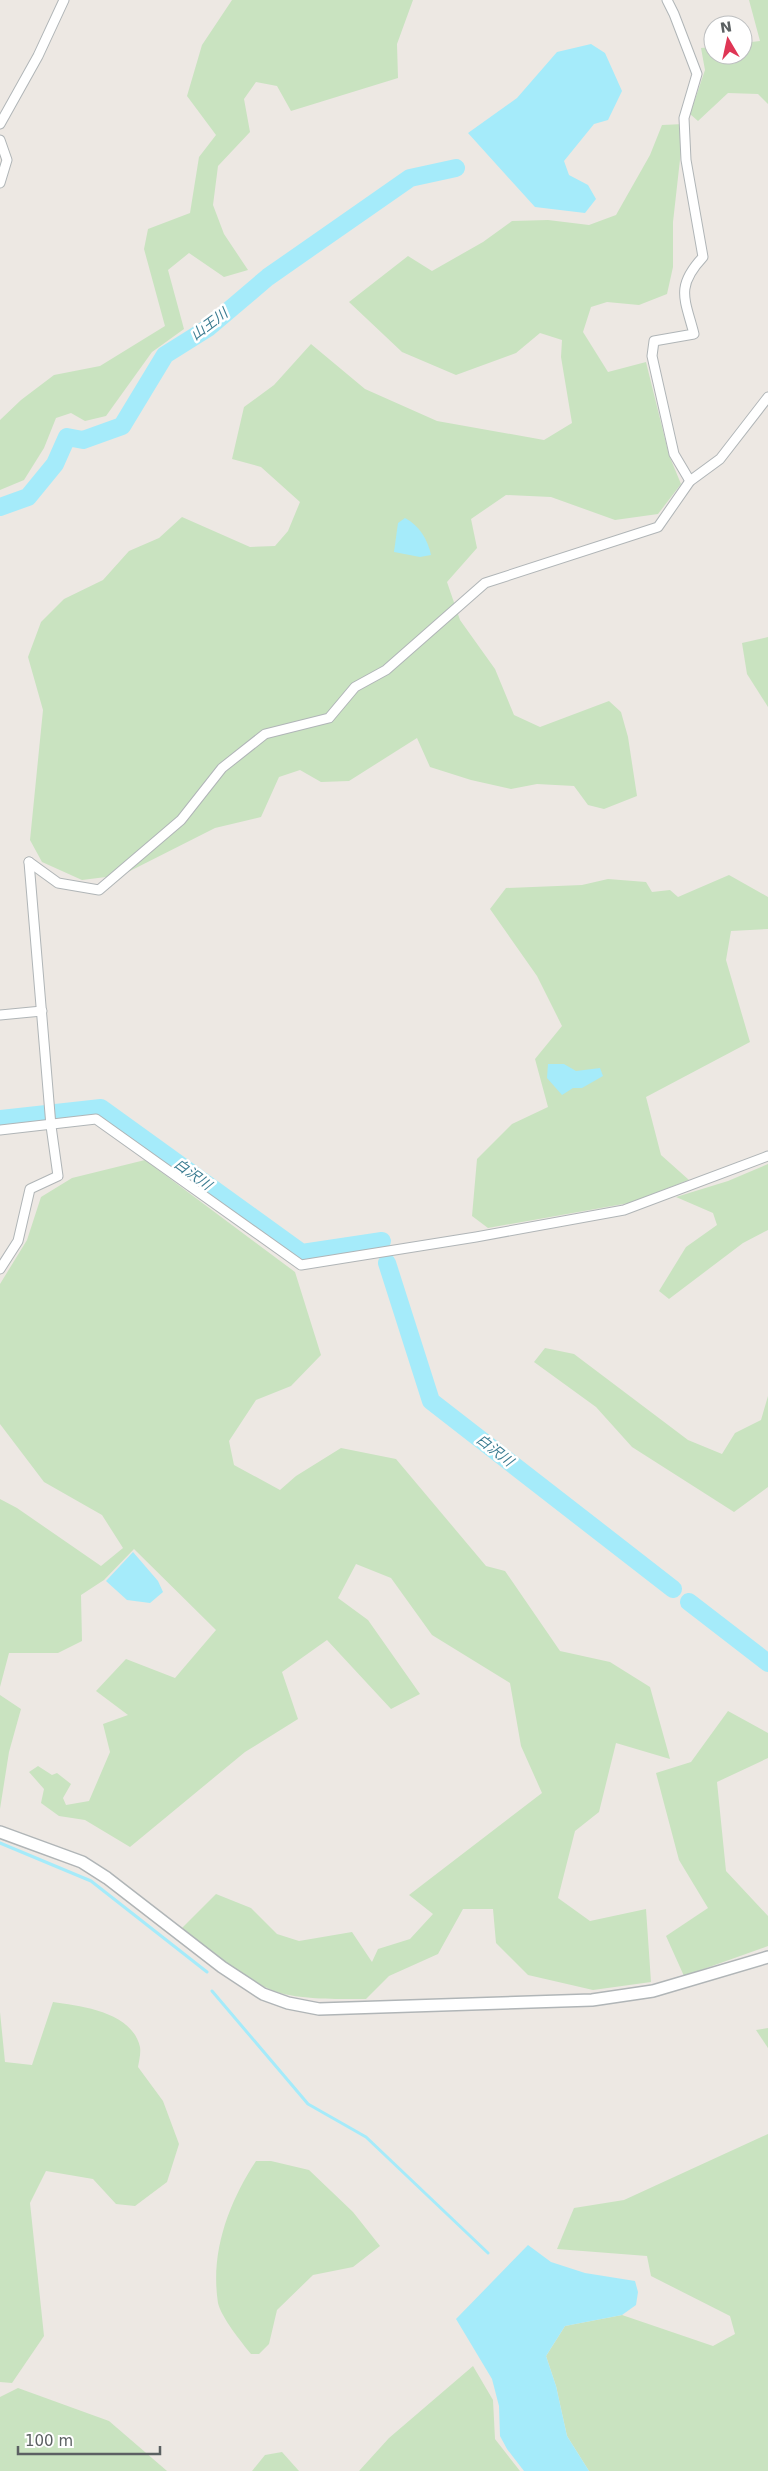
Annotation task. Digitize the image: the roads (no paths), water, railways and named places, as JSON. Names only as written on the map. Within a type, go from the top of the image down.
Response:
[{"type":"street","points":[[0,124],[38,56],[64,0]]},
{"type":"street","points":[[666,0],[697,74],[684,118],[686,160],[703,257],[693,268],[683,289],[694,334],[654,341],[652,356],[674,454],[690,481]]},
{"type":"street","points":[[0,140],[7,160],[0,183]]},
{"type":"street","points":[[0,1269],[18,1241],[30,1188],[58,1176],[29,862],[58,883],[99,890],[181,820],[222,768],[265,734],[329,718],[355,687],[386,670],[485,583],[658,527],[690,481],[720,459],[768,396]]},
{"type":"street","points":[[0,1015],[42,1011]]},
{"type":"street","points":[[0,1130],[96,1120],[301,1265],[476,1237],[624,1210],[768,1156]]},
{"type":"street","points":[[0,1832],[82,1862],[107,1878],[222,1967],[263,1994],[288,2003],[319,2009],[592,2000],[653,1991],[768,1957]]},
{"type":"water","points":[[591,44],[605,53],[622,91],[608,120],[594,124],[564,161],[569,175],[588,185],[596,199],[585,213],[535,207],[468,133],[517,98],[557,52]]},
{"type":"water","points":[[405,518],[415,525],[422,534],[428,544],[431,555],[420,557],[394,552],[398,523]]},
{"type":"water","points":[[548,1064],[564,1064],[576,1071],[600,1068],[603,1076],[582,1088],[573,1088],[562,1095],[547,1078]]},
{"type":"water","points":[[133,1552],[158,1581],[163,1592],[150,1603],[127,1600],[106,1581]]},
{"type":"water","points":[[528,2245],[551,2262],[585,2273],[635,2281],[638,2292],[636,2305],[622,2315],[565,2326],[546,2356],[556,2386],[567,2436],[589,2471],[524,2471],[507,2449],[500,2436],[499,2406],[492,2379],[456,2319]]},
{"type":"waterway","name":"山王川","points":[[0,507],[28,497],[55,464],[67,437],[83,440],[122,426],[165,355],[208,328],[268,277],[410,178],[456,168]]},
{"type":"waterway","name":"白沢川","points":[[0,1119],[101,1108],[302,1253],[382,1241]]},
{"type":"waterway","name":"白沢川","points":[[387,1263],[431,1401],[673,1589]]},
{"type":"waterway","name":"白沢川","points":[[689,1602],[768,1663]]},
{"type":"waterway","points":[[0,1843],[91,1881],[207,1972]]},
{"type":"waterway","points":[[212,1991],[308,2104],[366,2137],[488,2253]]}]
